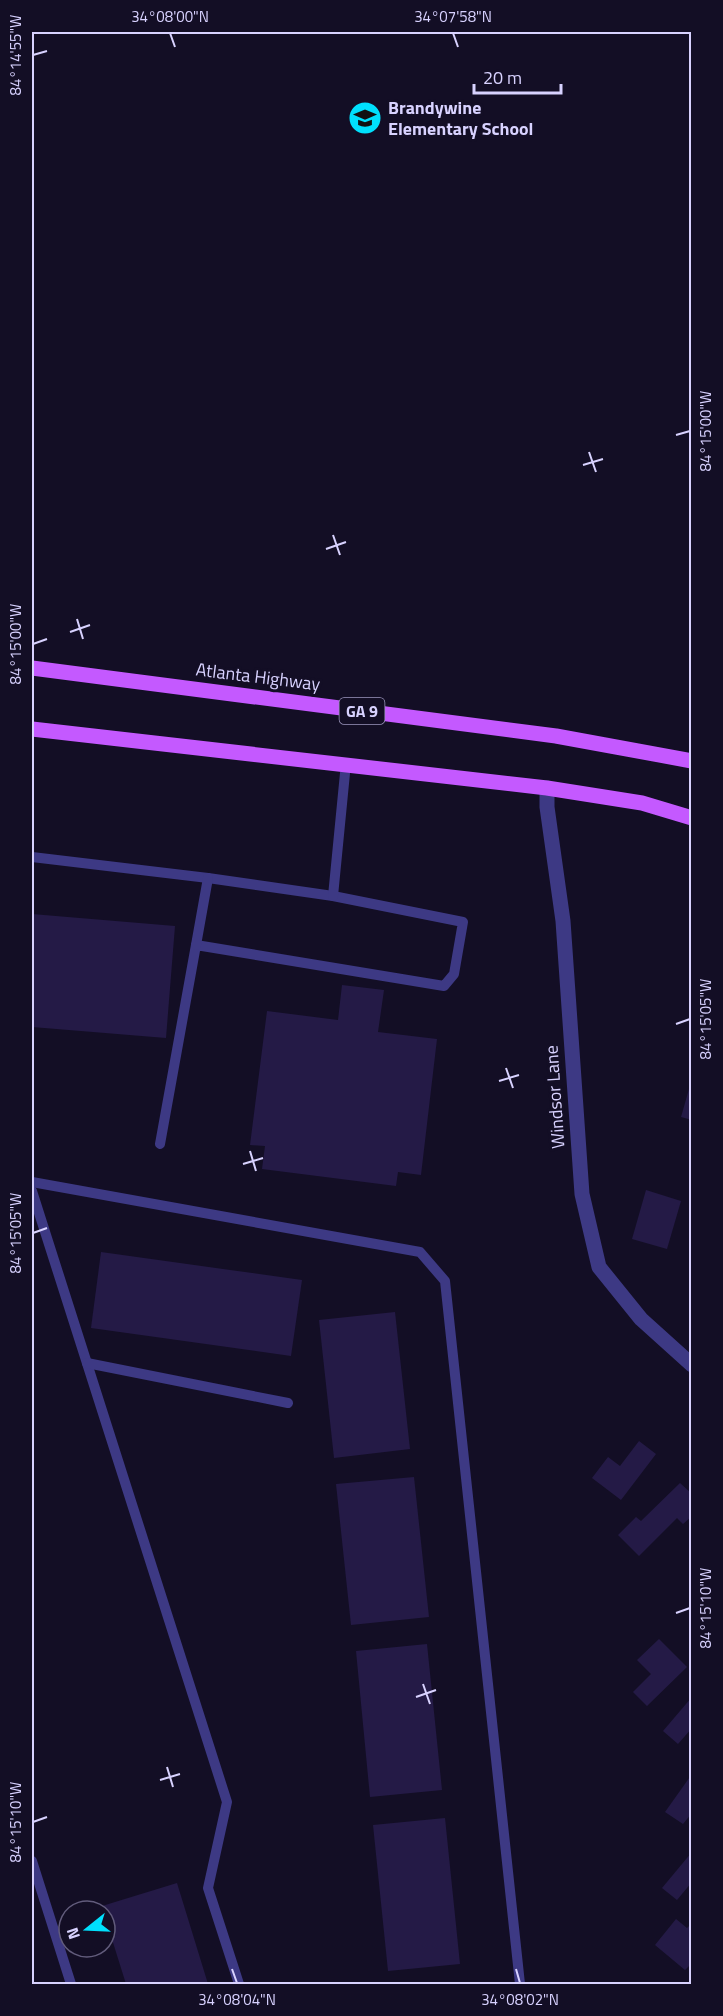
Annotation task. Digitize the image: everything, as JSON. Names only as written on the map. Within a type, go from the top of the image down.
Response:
[{"type":"main road","name":"Atlanta Highway","points":[[32,668],[556,736],[692,761]]},
{"type":"main road","points":[[32,729],[547,788],[642,803],[692,818]]},
{"type":"street","name":"Windsor Lane","points":[[547,788],[547,807],[563,921],[582,1194],[599,1267],[640,1319],[692,1365]]},
{"type":"lane","points":[[333,896],[346,764]]},
{"type":"lane","points":[[32,856],[333,896],[463,922],[454,974],[444,986],[196,945]]},
{"type":"lane","points":[[160,1144],[208,878]]},
{"type":"lane","points":[[32,1182],[420,1252],[445,1281],[520,1984]]},
{"type":"lane","points":[[32,1191],[227,1802],[208,1888],[239,1984]]},
{"type":"lane","points":[[87,1363],[288,1402]]},
{"type":"lane","points":[[32,1861],[71,1984]]},
{"type":"building","points":[[32,914],[175,926],[166,1038],[32,1027]]},
{"type":"building","points":[[342,985],[384,990],[378,1032],[437,1039],[421,1175],[398,1172],[396,1186],[262,1169],[265,1146],[250,1145],[267,1011],[338,1020]]},
{"type":"building","points":[[692,1082],[692,1120],[681,1117]]},
{"type":"building","points":[[646,1190],[681,1201],[667,1249],[632,1239]]},
{"type":"building","points":[[101,1252],[302,1280],[291,1356],[91,1328]]},
{"type":"building","points":[[395,1312],[410,1449],[334,1458],[319,1320]]},
{"type":"building","points":[[639,1441],[656,1454],[621,1500],[592,1478],[608,1457],[620,1466]]},
{"type":"building","points":[[414,1477],[429,1617],[351,1625],[336,1484]]},
{"type":"building","points":[[680,1483],[692,1494],[692,1516],[683,1524],[677,1518],[639,1556],[618,1535],[636,1517],[641,1521]]},
{"type":"building","points":[[659,1639],[687,1667],[647,1706],[633,1692],[651,1674],[637,1660]]},
{"type":"building","points":[[427,1644],[442,1790],[370,1797],[356,1651]]},
{"type":"building","points":[[692,1697],[692,1728],[678,1744],[663,1731]]},
{"type":"building","points":[[692,1774],[692,1813],[683,1824],[665,1812]]},
{"type":"building","points":[[445,1818],[460,1964],[388,1971],[373,1825]]},
{"type":"building","points":[[692,1852],[692,1882],[677,1900],[662,1888]]},
{"type":"building","points":[[177,1883],[208,1984],[126,1984],[117,1955],[117,1901]]},
{"type":"building","points":[[676,1919],[687,1928],[692,1923],[692,1963],[685,1970],[655,1945]]},
{"type":"place","name":"Brandywine Elementary School","points":[[365,118]]}]
